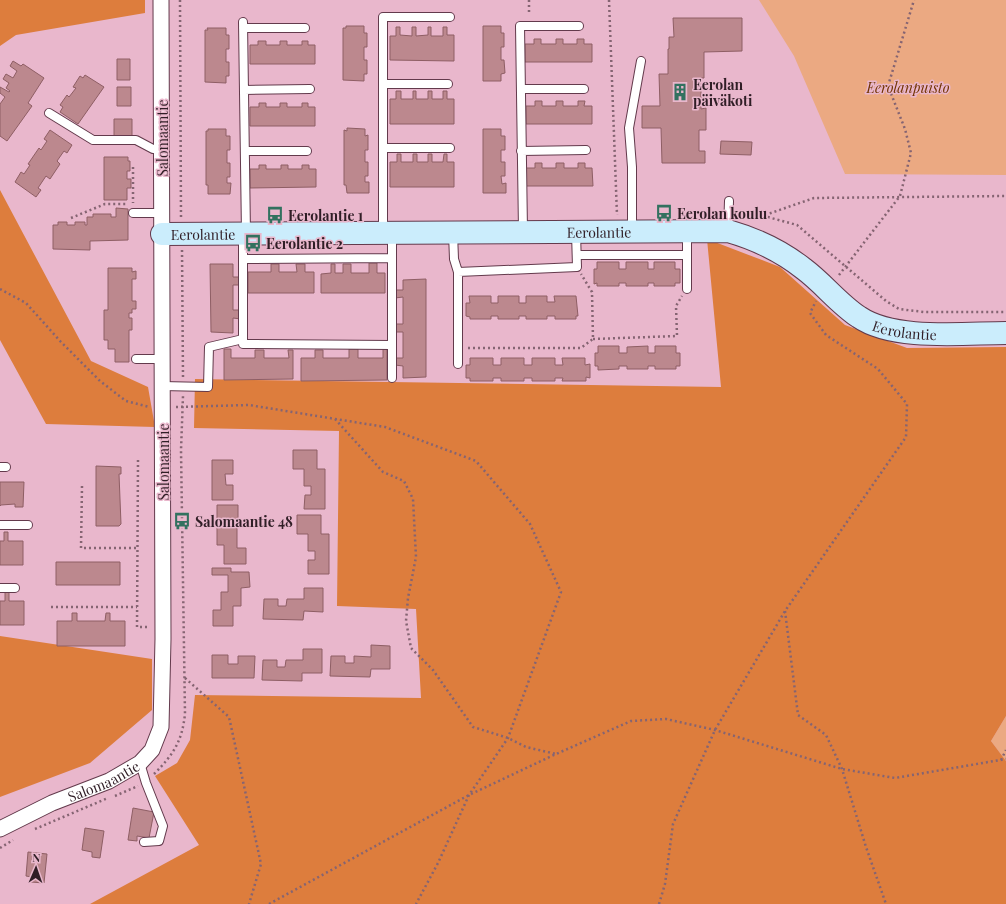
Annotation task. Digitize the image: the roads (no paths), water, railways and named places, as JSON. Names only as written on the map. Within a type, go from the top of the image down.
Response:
[{"type":"street","name":"Salomaantie","points":[[0,829],[52,803],[109,781],[140,763],[152,750],[161,727],[163,627],[163,360],[161,0]]},
{"type":"street","name":"Eerolantie","points":[[162,224],[245,234],[728,231],[755,239],[775,249],[804,268],[859,318],[892,330],[930,334],[1006,333]]},
{"type":"lane","points":[[392,378],[392,258],[388,233],[383,148],[383,17],[450,17]]},
{"type":"lane","points":[[305,28],[243,25],[245,151],[243,344],[392,345]]},
{"type":"lane","points":[[523,232],[520,26],[579,26]]},
{"type":"lane","points":[[632,232],[632,167],[629,128],[641,61]]},
{"type":"lane","points":[[383,84],[448,84]]},
{"type":"lane","points":[[521,89],[584,88]]},
{"type":"lane","points":[[244,90],[310,89]]},
{"type":"lane","points":[[48,113],[93,140],[136,140],[153,149],[162,149]]},
{"type":"lane","points":[[383,148],[450,148]]},
{"type":"lane","points":[[521,151],[586,150]]},
{"type":"lane","points":[[245,151],[307,151]]},
{"type":"lane","points":[[728,231],[729,201]]},
{"type":"lane","points":[[133,213],[162,224]]},
{"type":"lane","points":[[687,231],[687,289]]},
{"type":"lane","points":[[453,232],[454,259],[458,272],[458,364]]},
{"type":"lane","points":[[458,272],[577,268],[576,232]]},
{"type":"lane","points":[[577,255],[687,255]]},
{"type":"lane","points":[[243,259],[392,258]]},
{"type":"lane","points":[[162,386],[208,387],[209,346],[243,339]]},
{"type":"lane","points":[[136,359],[163,360]]},
{"type":"lane","points":[[0,525],[28,525]]},
{"type":"lane","points":[[0,588],[15,588]]},
{"type":"lane","points":[[140,763],[146,783],[163,826],[159,841],[144,842]]},
{"type":"place","name":"Eerolan päiväkoti","points":[[680,92]]},
{"type":"place","name":"Eerolan koulu","points":[[664,213]]},
{"type":"place","name":"Eerolantie 1","points":[[275,215]]},
{"type":"place","name":"Eerolantie 2","points":[[253,243]]},
{"type":"place","name":"Salomaantie 48","points":[[182,521]]},
{"type":"park label","name":"Eerolanpuisto","points":[[908,87]]}]
